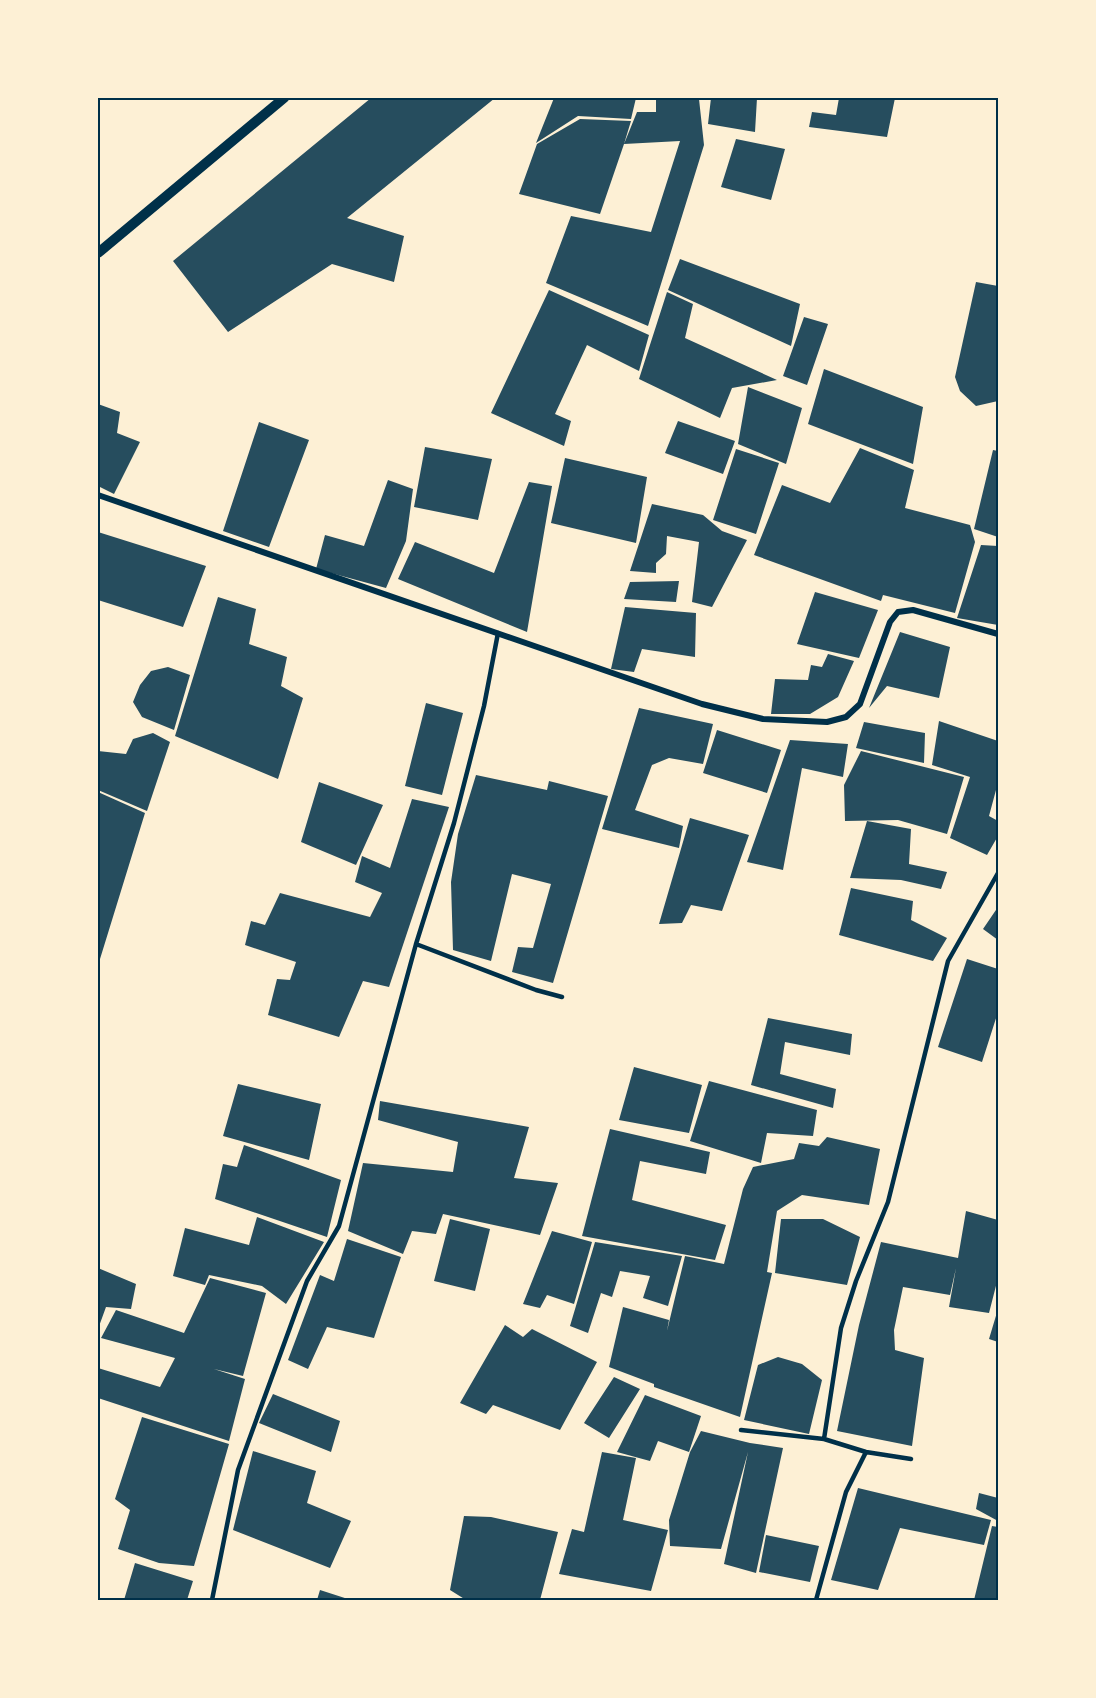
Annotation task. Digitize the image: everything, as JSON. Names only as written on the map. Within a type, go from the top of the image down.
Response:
[{"type":"street","points":[[98,253],[284,98]]},
{"type":"street","points":[[98,495],[702,704],[763,719],[827,722],[846,717],[860,704],[890,622],[898,612],[913,610],[999,634]]},
{"type":"lane","points":[[212,1600],[238,1470],[307,1281],[339,1226],[416,944],[457,813],[484,706],[498,633]]},
{"type":"lane","points":[[824,1439],[841,1328],[856,1281],[888,1202],[948,961],[999,873]]},
{"type":"lane","points":[[416,944],[536,990],[562,997]]},
{"type":"lane","points":[[741,1430],[824,1439],[866,1452],[911,1460]]},
{"type":"lane","points":[[816,1600],[846,1492],[866,1452]]},
{"type":"building","points":[[371,98],[495,98],[347,218],[404,236],[394,282],[332,264],[228,332],[173,261]]},
{"type":"building","points":[[554,98],[636,98],[631,119],[578,116],[536,143]]},
{"type":"building","points":[[656,98],[699,99],[704,145],[648,326],[546,283],[571,216],[651,232],[680,141],[624,144],[637,112],[656,112]]},
{"type":"building","points":[[711,98],[757,98],[755,132],[708,124]]},
{"type":"building","points":[[839,98],[895,98],[887,137],[809,127],[812,112],[836,115]]},
{"type":"building","points":[[580,119],[631,121],[600,214],[519,194],[537,144]]},
{"type":"building","points":[[736,139],[785,149],[771,200],[721,187]]},
{"type":"building","points":[[680,259],[800,304],[791,346],[668,290]]},
{"type":"building","points":[[976,282],[998,286],[998,401],[976,406],[960,391],[955,377]]},
{"type":"building","points":[[549,290],[649,335],[639,371],[587,345],[555,414],[571,421],[564,446],[491,413]]},
{"type":"building","points":[[667,292],[693,304],[685,338],[777,380],[732,388],[720,418],[639,379]]},
{"type":"building","points":[[804,317],[828,324],[807,385],[783,376]]},
{"type":"building","points":[[824,369],[923,407],[913,464],[808,424]]},
{"type":"building","points":[[748,387],[802,408],[786,464],[738,444]]},
{"type":"building","points":[[98,404],[120,412],[117,433],[140,442],[114,494],[98,486]]},
{"type":"building","points":[[678,421],[735,441],[723,474],[665,453]]},
{"type":"building","points":[[259,422],[309,440],[269,547],[223,531]]},
{"type":"building","points":[[425,447],[492,459],[478,520],[414,507]]},
{"type":"building","points":[[860,448],[914,470],[905,508],[970,525],[975,542],[955,613],[883,595],[881,601],[754,555],[782,485],[830,503]]},
{"type":"building","points":[[736,449],[779,463],[756,534],[713,520]]},
{"type":"building","points":[[993,450],[998,451],[998,537],[974,529]]},
{"type":"building","points":[[565,458],[647,477],[636,543],[551,523]]},
{"type":"building","points":[[388,480],[413,489],[406,541],[386,588],[316,569],[325,535],[364,546]]},
{"type":"building","points":[[529,482],[552,486],[527,632],[398,579],[415,542],[494,573]]},
{"type":"building","points":[[652,504],[703,515],[722,531],[747,540],[712,607],[692,602],[699,542],[667,536],[666,554],[656,563],[656,573],[630,571]]},
{"type":"building","points":[[98,532],[206,566],[183,627],[98,600]]},
{"type":"building","points":[[981,545],[998,546],[998,625],[957,618]]},
{"type":"building","points":[[679,581],[676,602],[624,599],[630,582]]},
{"type":"building","points":[[815,592],[878,610],[859,658],[797,644]]},
{"type":"building","points":[[218,597],[256,609],[249,644],[287,657],[281,686],[303,698],[278,779],[175,736]]},
{"type":"building","points":[[625,607],[696,613],[695,657],[642,649],[634,672],[611,669]]},
{"type":"building","points":[[900,632],[950,647],[939,698],[887,686],[869,708]]},
{"type":"building","points":[[828,654],[854,661],[838,697],[810,714],[771,714],[775,679],[808,680],[811,665],[822,667]]},
{"type":"building","points":[[168,667],[190,675],[174,730],[142,717],[133,702],[140,685],[151,671]]},
{"type":"building","points":[[426,703],[463,713],[442,795],[405,786]]},
{"type":"building","points":[[639,708],[713,724],[703,764],[669,758],[652,765],[635,810],[683,826],[679,848],[602,829]]},
{"type":"building","points":[[939,721],[998,741],[998,792],[996,790],[989,816],[998,821],[998,836],[987,855],[950,838],[970,777],[932,765]]},
{"type":"building","points":[[864,722],[925,733],[924,763],[856,748]]},
{"type":"building","points":[[717,730],[781,750],[767,793],[703,773]]},
{"type":"building","points":[[153,733],[170,742],[147,811],[98,790],[98,751],[126,754],[133,739]]},
{"type":"building","points":[[790,740],[848,744],[843,777],[802,768],[783,870],[747,862]]},
{"type":"building","points":[[861,751],[964,777],[947,834],[898,820],[845,821],[844,785]]},
{"type":"building","points":[[476,775],[547,790],[549,781],[608,796],[553,983],[512,972],[518,947],[533,948],[551,884],[512,874],[491,961],[453,950],[451,882],[458,834]]},
{"type":"building","points":[[319,782],[383,805],[356,865],[301,842]]},
{"type":"building","points":[[98,792],[145,813],[100,959],[98,958]]},
{"type":"building","points":[[412,799],[449,807],[389,987],[363,981],[339,1037],[268,1015],[277,979],[290,980],[296,962],[245,945],[251,921],[265,925],[280,893],[370,917],[382,893],[355,882],[362,856],[390,868]]},
{"type":"building","points":[[690,818],[749,835],[722,911],[691,905],[682,923],[659,924]]},
{"type":"building","points":[[867,821],[911,829],[909,864],[947,872],[941,889],[901,880],[850,878]]},
{"type":"building","points":[[851,888],[913,901],[911,920],[947,938],[933,961],[839,935]]},
{"type":"building","points":[[998,907],[998,940],[983,929]]},
{"type":"building","points":[[967,959],[998,969],[998,1012],[982,1062],[938,1047]]},
{"type":"building","points":[[768,1018],[852,1034],[850,1055],[785,1042],[780,1074],[836,1089],[833,1108],[751,1085]]},
{"type":"building","points":[[634,1067],[702,1085],[689,1133],[619,1120]]},
{"type":"building","points":[[709,1081],[817,1110],[813,1136],[767,1133],[761,1163],[690,1141]]},
{"type":"building","points":[[238,1084],[321,1104],[309,1160],[223,1136]]},
{"type":"building","points":[[380,1101],[529,1127],[514,1178],[558,1183],[540,1235],[443,1214],[436,1234],[412,1231],[403,1254],[348,1231],[363,1163],[453,1172],[458,1142],[378,1120]]},
{"type":"building","points":[[610,1129],[710,1152],[706,1174],[640,1161],[632,1200],[726,1225],[715,1260],[582,1236]]},
{"type":"building","points":[[827,1137],[880,1149],[869,1205],[802,1195],[777,1211],[767,1272],[772,1273],[740,1417],[654,1387],[654,1384],[609,1367],[623,1307],[669,1320],[667,1331],[685,1256],[724,1264],[743,1189],[753,1167],[794,1159],[799,1143],[819,1146]]},
{"type":"building","points":[[244,1145],[341,1180],[327,1237],[215,1199],[223,1164],[237,1167]]},
{"type":"building","points":[[966,1211],[998,1220],[998,1278],[989,1313],[949,1307],[956,1268],[950,1295],[903,1287],[894,1330],[895,1350],[924,1358],[912,1446],[837,1431],[859,1325],[881,1242],[958,1258]]},
{"type":"building","points":[[257,1217],[324,1242],[286,1304],[262,1286],[209,1275],[205,1285],[173,1276],[185,1228],[249,1245]]},
{"type":"building","points":[[450,1219],[490,1229],[475,1291],[434,1281]]},
{"type":"building","points":[[781,1219],[823,1219],[860,1237],[847,1285],[775,1273]]},
{"type":"building","points":[[552,1231],[592,1242],[574,1304],[547,1295],[540,1308],[523,1304]]},
{"type":"building","points":[[347,1239],[401,1257],[374,1338],[327,1327],[308,1369],[288,1360],[320,1275],[334,1281]]},
{"type":"building","points":[[595,1242],[682,1256],[668,1306],[643,1298],[650,1276],[620,1271],[612,1297],[601,1293],[588,1333],[570,1326]]},
{"type":"building","points":[[98,1268],[136,1284],[131,1309],[106,1307],[98,1329]]},
{"type":"building","points":[[210,1278],[266,1293],[243,1376],[214,1369],[245,1379],[229,1441],[98,1398],[98,1368],[160,1387],[175,1358],[101,1338],[116,1310],[184,1333]]},
{"type":"building","points":[[998,1309],[998,1342],[989,1339]]},
{"type":"building","points":[[505,1325],[523,1337],[532,1329],[597,1362],[560,1430],[493,1405],[486,1414],[460,1403]]},
{"type":"building","points":[[778,1357],[802,1364],[822,1380],[809,1434],[744,1420],[758,1365]]},
{"type":"building","points":[[614,1377],[640,1389],[609,1438],[584,1423]]},
{"type":"building","points":[[273,1394],[340,1421],[331,1452],[259,1423]]},
{"type":"building","points":[[645,1395],[701,1416],[689,1452],[658,1441],[650,1461],[617,1452]]},
{"type":"building","points":[[142,1417],[229,1444],[194,1566],[159,1563],[118,1549],[130,1510],[115,1499]]},
{"type":"building","points":[[701,1431],[750,1443],[783,1448],[756,1573],[724,1564],[748,1452],[721,1549],[670,1546],[669,1520],[690,1452]]},
{"type":"building","points":[[253,1451],[316,1471],[307,1503],[351,1521],[330,1568],[233,1530]]},
{"type":"building","points":[[602,1452],[636,1458],[623,1520],[668,1530],[651,1591],[559,1574],[572,1529],[584,1532]]},
{"type":"building","points":[[858,1488],[991,1520],[984,1545],[900,1528],[878,1590],[831,1580]]},
{"type":"building","points":[[979,1493],[998,1498],[998,1521],[976,1509]]},
{"type":"building","points":[[464,1516],[491,1517],[558,1532],[540,1600],[466,1600],[450,1590]]},
{"type":"building","points":[[992,1526],[998,1527],[998,1600],[974,1600]]},
{"type":"building","points":[[766,1535],[819,1546],[810,1582],[759,1572]]},
{"type":"building","points":[[135,1563],[193,1581],[187,1600],[124,1600]]},
{"type":"building","points":[[320,1590],[351,1600],[317,1600]]}]
